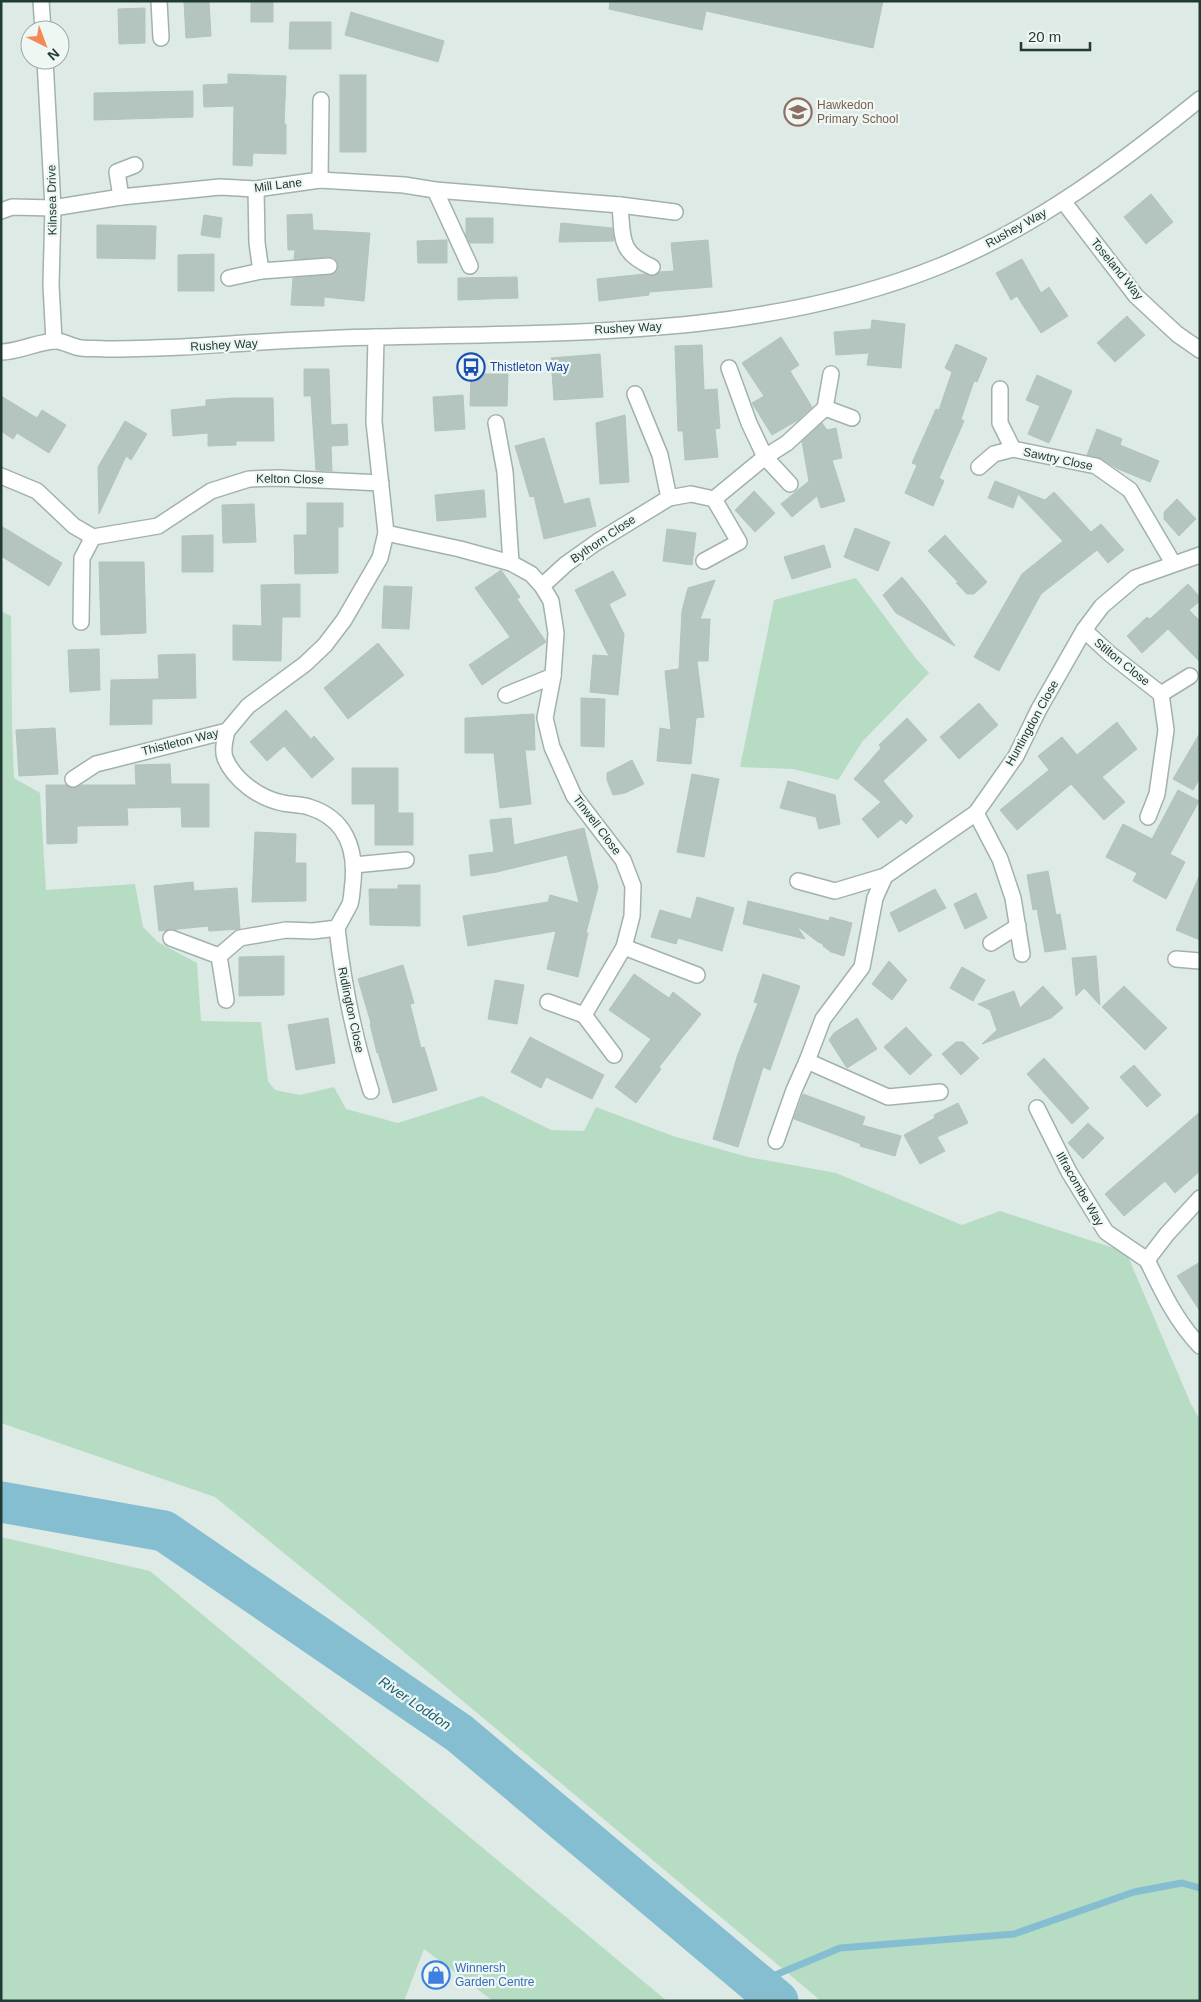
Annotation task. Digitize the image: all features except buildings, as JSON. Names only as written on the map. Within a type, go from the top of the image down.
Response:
[{"type":"street","points":[[41,1],[42,20]]},
{"type":"street","points":[[159,1],[161,38]]},
{"type":"street","name":"Kilnsea Drive","points":[[46,70],[53,208],[52,285],[54,341]]},
{"type":"street","name":"Rushey Way","points":[[1,352],[12,352],[54,341],[81,348],[137,349],[376,337],[566,332],[676,326],[754,317],[813,306],[875,289],[940,266],[978,249],[1063,201],[1161,130],[1200,98]]},
{"type":"street","points":[[320,180],[321,100]]},
{"type":"street","points":[[121,197],[117,172],[135,165]]},
{"type":"street","name":"Mill Lane","points":[[5,206],[53,208],[121,197],[220,187],[256,189],[320,180],[404,185],[435,190],[620,205],[675,212]]},
{"type":"street","points":[[256,189],[257,243],[261,271]]},
{"type":"street","points":[[435,190],[470,266]]},
{"type":"street","name":"Toseland Way","points":[[1063,201],[1136,296],[1177,334],[1200,350]]},
{"type":"street","points":[[620,205],[624,245],[637,260],[652,267]]},
{"type":"street","points":[[229,278],[261,271],[300,270],[329,266]]},
{"type":"street","name":"Thistleton Way","points":[[73,779],[96,764],[226,731],[248,706],[305,664],[325,645],[344,620],[380,558],[386,533],[374,422],[376,337]]},
{"type":"street","points":[[729,368],[765,457],[790,484]]},
{"type":"street","points":[[704,561],[739,542],[714,499],[765,457],[787,443],[825,408],[831,374]]},
{"type":"street","name":"Sawtry Close","points":[[1000,389],[1000,423],[1013,449]]},
{"type":"street","points":[[635,394],[660,455],[668,498]]},
{"type":"street","points":[[825,408],[852,418]]},
{"type":"street","points":[[496,423],[505,472],[511,563]]},
{"type":"street","name":"Sawtry Close","points":[[979,467],[994,454],[1013,449],[1096,466],[1130,490],[1174,563]]},
{"type":"street","points":[[1,476],[37,492],[74,526],[93,537],[82,558],[81,622]]},
{"type":"street","name":"Kelton Close","points":[[93,537],[158,526],[211,491],[249,479],[278,478],[381,483]]},
{"type":"street","name":"Bythorn Close","points":[[542,586],[566,564],[597,542],[668,498],[691,494],[714,499]]},
{"type":"street","name":"Tinwell Close","points":[[386,533],[460,549],[511,563],[531,574],[542,586],[550,601],[556,633],[553,676],[545,718],[552,747],[574,796],[623,860],[633,886],[632,916],[624,947],[584,1015]]},
{"type":"street","name":"Huntingdon Close","points":[[798,880],[835,892],[885,876],[976,813],[1016,756],[1039,709],[1084,630],[1102,606],[1135,578],[1200,555]]},
{"type":"street","name":"Stilton Close","points":[[1084,630],[1110,654],[1161,694],[1166,730],[1157,794],[1148,817]]},
{"type":"street","points":[[506,695],[553,676]]},
{"type":"street","name":"Stilton Close","points":[[1161,694],[1190,676]]},
{"type":"street","points":[[219,956],[240,938],[286,930],[313,931],[337,928],[350,903],[354,864],[350,844],[340,827],[328,815],[309,806],[283,804],[268,799],[246,785],[235,774],[225,757],[226,731]]},
{"type":"street","points":[[976,813],[1000,859],[1013,898],[1022,954]]},
{"type":"street","points":[[354,864],[406,860]]},
{"type":"street","points":[[776,1141],[822,1019],[862,967],[875,898],[885,876]]},
{"type":"street","points":[[991,943],[1018,926]]},
{"type":"street","name":"Ridlington Close","points":[[337,928],[343,977],[358,1052],[371,1091]]},
{"type":"street","points":[[171,938],[219,956]]},
{"type":"street","points":[[624,947],[697,975]]},
{"type":"street","points":[[219,956],[226,1000]]},
{"type":"street","points":[[1176,959],[1200,962]]},
{"type":"street","points":[[548,1002],[584,1015],[614,1054]]},
{"type":"street","points":[[807,1061],[888,1096],[940,1092]]},
{"type":"street","name":"Ilfracombe Way","points":[[1036,1108],[1069,1172],[1106,1232],[1147,1260]]},
{"type":"street","points":[[1200,1198],[1167,1234],[1147,1260],[1182,1326],[1200,1346]]},
{"type":"green space","points":[[856,578],[914,656],[929,673],[862,742],[838,780],[793,769],[740,767],[774,600]]},
{"type":"green space","points":[[1,611],[11,616],[14,778],[40,793],[46,890],[135,884],[143,927],[158,942],[197,963],[201,1021],[261,1022],[268,1081],[275,1090],[300,1095],[334,1087],[346,1109],[398,1123],[482,1096],[551,1130],[584,1131],[596,1107],[673,1136],[748,1157],[836,1173],[962,1225],[1000,1211],[1126,1252],[1191,1404],[1200,1420],[1200,2001],[821,2001],[354,1610],[215,1497],[1,1423]]},
{"type":"green space","points":[[1,1537],[150,1571],[667,2001],[493,2001],[424,1949],[404,2001],[1,2001]]},
{"type":"waterway","name":"River Loddon","points":[[1,1502],[164,1531],[459,1733],[778,2001]]},
{"type":"waterway","points":[[756,1983],[840,1948],[1014,1934],[1134,1892],[1182,1883],[1200,1888]]},
{"type":"place","name":"Hawkedon Primary School","points":[[798,112]]},
{"type":"place","name":"Thistleton Way","points":[[471,367]]},
{"type":"place","name":"Winnersh Garden Centre","points":[[436,1975]]}]
